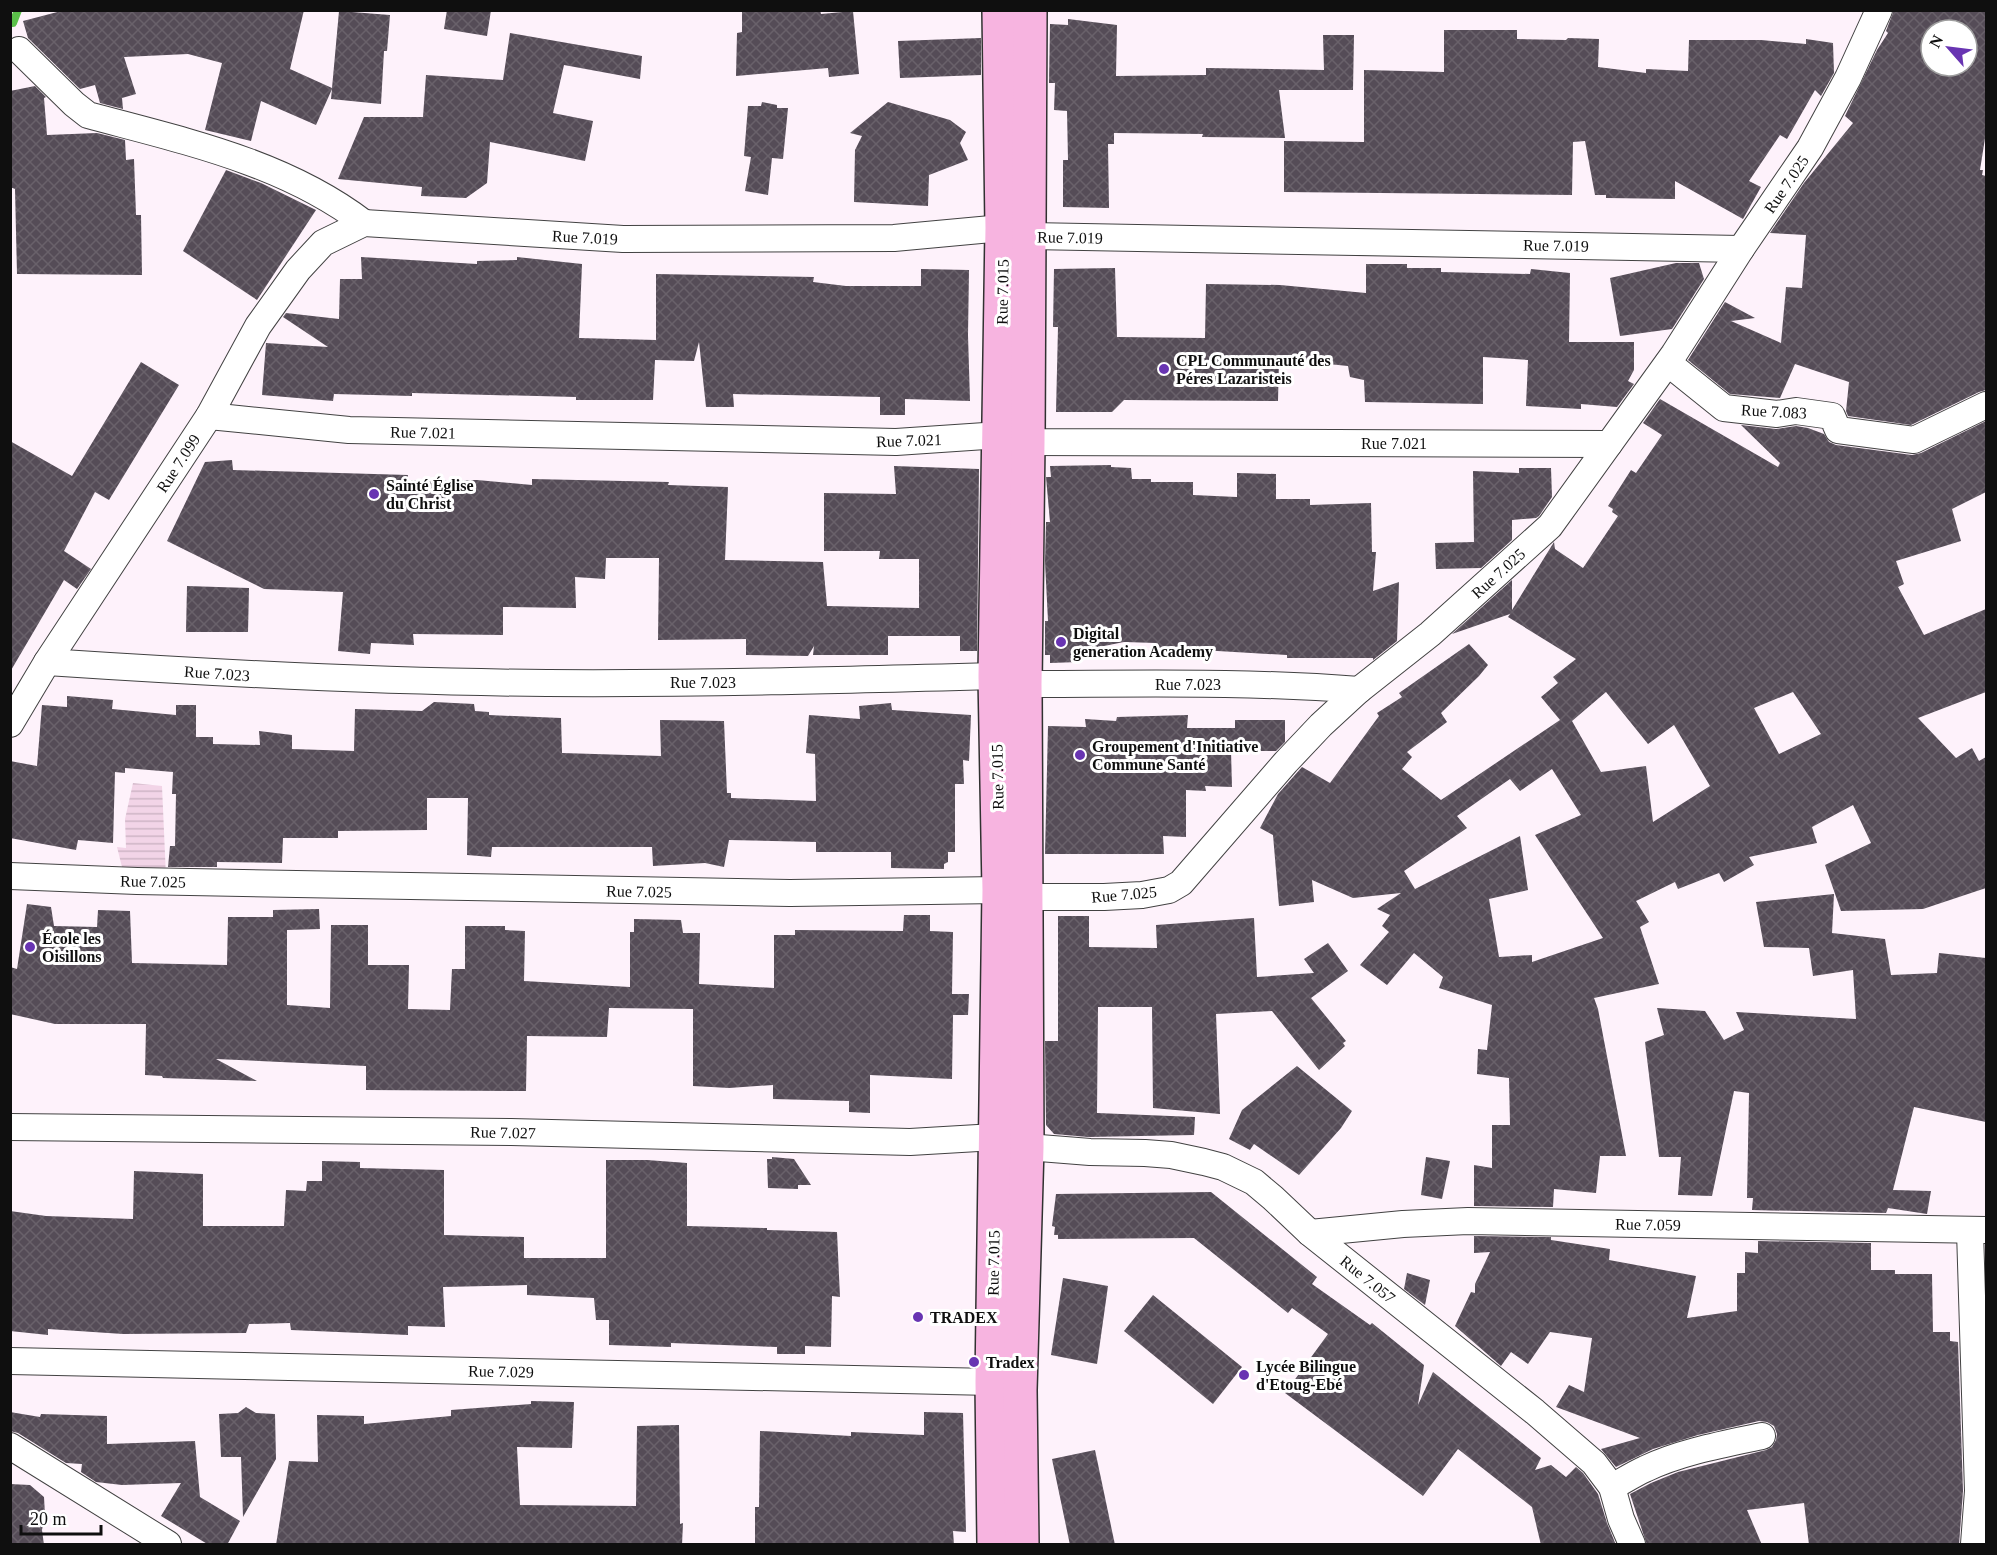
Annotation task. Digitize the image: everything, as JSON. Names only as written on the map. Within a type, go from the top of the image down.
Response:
[{"type":"main road","name":"Rue 7.015","points":[[999,10],[1016,232]]},
{"type":"main road","name":"Rue 7.015","points":[[994,1545],[1027,1147],[1012,893],[1010,680],[1016,232],[1030,10]]},
{"type":"main road","name":"Rue 7.015","points":[[1012,893],[995,1137],[1006,1386],[1022,1545]]},
{"type":"street","name":"Rue 7.025","points":[[10,876],[148,882],[790,893],[1012,893],[1104,897],[1142,895],[1169,890],[1181,883],[1286,762],[1359,690],[1430,634],[1550,526],[1668,363],[1741,249],[1810,148],[1848,78],[1879,10]]},
{"type":"street","points":[[19,50],[88,115],[222,152],[256,164],[297,181],[339,204],[364,223]]},
{"type":"street","name":"Rue 7.019","points":[[364,223],[623,239],[894,238],[1016,232],[1741,249]]},
{"type":"street","name":"Rue 7.099","points":[[10,724],[47,662],[209,416],[258,326],[298,270],[323,243],[364,223]]},
{"type":"street","name":"Rue 7.083","points":[[1668,363],[1724,408],[1777,414],[1796,411],[1832,416],[1838,430],[1849,432],[1914,440],[1986,405]]},
{"type":"street","name":"Rue 7.021","points":[[209,416],[349,430],[896,442],[1014,439],[1609,444]]},
{"type":"street","name":"Rue 7.023","points":[[47,662],[257,676],[544,683],[1010,680],[1309,686],[1359,690]]},
{"type":"street","name":"Rue 7.027","points":[[10,1127],[511,1132],[910,1142],[995,1137]]},
{"type":"street","name":"Rue 7.057","points":[[995,1137],[1027,1147],[1171,1155],[1223,1167],[1254,1182],[1310,1233],[1535,1412],[1594,1463],[1612,1487],[1621,1519],[1632,1545]]},
{"type":"street","name":"Rue 7.059","points":[[1310,1233],[1403,1224],[1468,1221],[1978,1230]]},
{"type":"street","points":[[1974,1545],[1978,1491],[1978,1230]]},
{"type":"street","name":"Rue 7.029","points":[[10,1361],[1006,1386]]},
{"type":"street","points":[[1612,1487],[1666,1460],[1762,1436]]},
{"type":"street","points":[[10,1446],[168,1545]]},
{"type":"shaded area","points":[[133,783],[162,786],[166,877],[124,875],[117,847],[126,848],[125,819]]},
{"type":"building","points":[[65,10],[304,10],[290,69],[332,88],[339,11],[390,15],[387,51],[384,51],[381,104],[331,99],[332,89],[316,125],[261,101],[251,141],[205,130],[222,63],[188,54],[124,57],[136,94],[122,98],[123,109],[100,103],[95,85],[80,89],[28,38],[23,21]]},
{"type":"building","points":[[447,10],[491,10],[487,36],[444,29]]},
{"type":"building","points":[[742,10],[820,10],[821,14],[853,11],[859,74],[829,77],[828,68],[736,76],[737,33],[742,32]]},
{"type":"building","points":[[1894,10],[1986,10],[1986,132],[1980,170],[1983,170],[1982,175],[1986,176],[1986,390],[1911,425],[1848,416],[1846,411],[1849,382],[1795,364],[1780,398],[1730,394],[1688,360],[1725,302],[1755,318],[1731,321],[1781,343],[1786,287],[1802,288],[1806,235],[1770,233],[1804,183],[1853,123],[1845,116],[1877,50],[1888,33],[1886,31]]},
{"type":"building","points":[[1068,19],[1117,25],[1116,76],[1206,75],[1206,68],[1324,70],[1323,35],[1354,35],[1353,90],[1279,90],[1285,138],[1114,133],[1114,144],[1108,144],[1109,208],[1063,207],[1063,160],[1068,160],[1067,111],[1054,110],[1055,83],[1049,83],[1050,24],[1068,25]]},
{"type":"building","points":[[1444,30],[1517,30],[1517,39],[1599,39],[1598,67],[1646,73],[1646,69],[1688,71],[1689,40],[1761,40],[1806,44],[1806,39],[1833,43],[1834,73],[1821,96],[1815,90],[1787,139],[1780,135],[1749,181],[1761,187],[1743,219],[1675,181],[1675,199],[1606,198],[1606,195],[1595,195],[1585,141],[1573,142],[1572,195],[1284,192],[1284,141],[1364,142],[1364,70],[1444,72]]},
{"type":"building","points":[[510,33],[642,56],[640,79],[564,65],[553,113],[593,121],[585,161],[490,142],[487,183],[466,198],[421,196],[422,187],[338,179],[364,117],[423,117],[426,75],[503,80]]},
{"type":"building","points":[[981,38],[981,75],[900,78],[898,41]]},
{"type":"building","points":[[35,86],[46,97],[44,98],[47,135],[97,133],[125,140],[126,160],[134,159],[136,215],[141,215],[142,275],[17,274],[15,189],[10,187],[10,91]]},
{"type":"building","points":[[762,102],[777,105],[777,108],[788,108],[783,159],[772,158],[768,195],[745,191],[751,157],[744,156],[748,106],[761,106]]},
{"type":"building","points":[[888,102],[950,120],[966,132],[960,143],[968,160],[929,175],[928,206],[854,202],[855,150],[862,136],[850,133]]},
{"type":"building","points":[[226,170],[261,183],[316,210],[257,300],[183,251]]},
{"type":"building","points":[[361,257],[477,264],[477,261],[517,260],[517,257],[582,264],[579,338],[656,340],[656,274],[814,277],[813,282],[846,286],[921,286],[921,269],[969,270],[970,401],[905,399],[905,415],[880,415],[880,397],[733,394],[734,407],[706,407],[699,342],[694,361],[655,360],[653,400],[576,400],[576,397],[412,393],[412,396],[334,394],[333,401],[262,395],[266,343],[328,347],[283,317],[286,313],[339,319],[340,279],[362,279]]},
{"type":"building","points":[[1676,263],[1699,263],[1704,279],[1672,329],[1620,336],[1610,278]]},
{"type":"building","points":[[1366,264],[1407,264],[1407,268],[1441,268],[1441,272],[1530,274],[1531,269],[1570,273],[1569,342],[1634,342],[1634,370],[1628,381],[1634,384],[1617,407],[1581,404],[1581,409],[1526,406],[1528,360],[1483,357],[1483,404],[1365,402],[1364,380],[1350,377],[1348,366],[1279,359],[1278,401],[1124,400],[1112,412],[1056,412],[1058,327],[1053,327],[1054,269],[1115,268],[1117,337],[1205,338],[1206,284],[1280,285],[1366,293]]},
{"type":"building","points":[[141,362],[179,385],[109,500],[95,492],[64,551],[91,569],[77,589],[64,580],[10,672],[10,441],[72,476]]},
{"type":"building","points":[[1660,399],[1778,467],[1780,463],[1741,425],[1776,429],[1796,426],[1808,428],[1824,434],[1829,442],[1836,445],[1912,455],[1921,453],[1986,421],[1986,492],[1952,509],[1961,541],[1896,561],[1904,584],[1898,587],[1924,635],[1986,609],[1986,692],[1918,718],[1956,758],[1972,748],[1979,761],[1986,757],[1986,888],[1923,909],[1841,911],[1825,865],[1871,843],[1853,805],[1812,827],[1817,843],[1749,857],[1754,865],[1724,882],[1719,873],[1678,889],[1675,882],[1636,901],[1649,922],[1640,927],[1659,984],[1594,998],[1626,1156],[1600,1156],[1596,1193],[1554,1189],[1553,1207],[1474,1206],[1474,1165],[1492,1168],[1492,1125],[1510,1125],[1509,1078],[1477,1074],[1478,1049],[1487,1050],[1492,1005],[1439,988],[1443,977],[1414,953],[1387,985],[1360,965],[1389,932],[1382,926],[1390,915],[1377,909],[1401,893],[1353,898],[1312,880],[1314,902],[1279,906],[1273,835],[1260,828],[1278,794],[1302,767],[1330,783],[1379,716],[1377,713],[1402,697],[1399,693],[1469,644],[1488,665],[1441,713],[1447,722],[1407,752],[1412,757],[1402,769],[1441,800],[1560,720],[1541,697],[1558,683],[1553,677],[1576,659],[1508,617],[1510,614],[1452,634],[1512,580],[1512,610],[1554,542],[1555,549],[1583,568],[1618,516],[1608,506],[1631,470],[1636,473],[1662,435],[1643,423]],"holes":[[[1606,692],[1648,744],[1674,725],[1710,786],[1653,822],[1646,766],[1601,772],[1572,721]],[[1793,692],[1821,734],[1779,754],[1754,708]],[[1552,769],[1581,815],[1535,835],[1603,938],[1532,962],[1532,955],[1499,957],[1489,899],[1528,890],[1520,836],[1415,889],[1404,871],[1467,828],[1457,816],[1510,779],[1520,791]]]},
{"type":"building","points":[[232,460],[233,470],[408,475],[407,480],[477,480],[532,485],[532,479],[669,482],[668,485],[728,487],[725,560],[823,562],[827,606],[919,608],[919,559],[879,559],[880,551],[824,551],[824,493],[896,494],[894,466],[979,469],[977,651],[960,651],[960,636],[888,636],[888,655],[813,655],[814,646],[808,656],[746,655],[746,639],[658,640],[659,558],[606,558],[605,579],[575,577],[576,608],[503,607],[503,635],[413,634],[414,645],[371,643],[370,654],[338,651],[343,592],[264,589],[167,541],[205,462]]},
{"type":"building","points":[[1111,465],[1111,467],[1131,468],[1132,479],[1151,479],[1151,482],[1193,482],[1193,495],[1237,497],[1237,473],[1276,474],[1276,499],[1310,499],[1310,505],[1371,503],[1372,552],[1376,552],[1373,591],[1399,582],[1397,641],[1373,660],[1373,658],[1287,658],[1287,655],[1156,649],[1156,643],[1124,642],[1079,651],[1079,662],[1050,663],[1050,655],[1045,655],[1045,621],[1048,621],[1045,562],[1046,522],[1050,522],[1046,477],[1051,477],[1050,466]]},
{"type":"building","points":[[1519,468],[1551,468],[1552,497],[1539,516],[1512,520],[1512,540],[1481,568],[1436,569],[1435,543],[1474,542],[1473,471],[1519,473]]},
{"type":"building","points":[[187,586],[249,588],[248,632],[186,632]]},
{"type":"building","points":[[67,696],[113,700],[112,709],[176,715],[176,705],[196,705],[196,737],[213,737],[213,744],[260,745],[259,731],[292,735],[292,749],[354,751],[355,709],[422,711],[434,702],[474,704],[475,711],[489,712],[489,715],[561,718],[562,753],[661,756],[660,720],[724,721],[727,793],[731,793],[731,798],[816,801],[815,754],[806,753],[809,715],[860,719],[859,706],[891,703],[892,710],[971,715],[969,761],[963,760],[964,784],[955,784],[955,852],[948,852],[948,862],[944,864],[944,869],[891,868],[891,852],[816,852],[816,842],[729,840],[724,867],[705,863],[653,866],[652,847],[492,847],[491,857],[467,855],[468,798],[427,798],[427,830],[338,831],[338,838],[283,838],[282,863],[217,862],[217,867],[168,867],[170,846],[175,846],[176,794],[172,794],[173,772],[125,768],[125,773],[115,772],[113,843],[78,840],[76,850],[10,838],[10,761],[37,766],[42,705],[67,707]]},
{"type":"building","points":[[1188,715],[1187,728],[1235,728],[1235,720],[1285,720],[1285,742],[1276,751],[1231,751],[1232,787],[1205,786],[1206,791],[1186,790],[1186,837],[1163,836],[1164,854],[1045,854],[1048,726],[1086,727],[1085,719],[1116,721],[1117,717]]},
{"type":"building","points":[[1834,894],[1832,933],[1885,939],[1891,975],[1937,973],[1939,953],[1986,958],[1986,1122],[1914,1107],[1893,1190],[1931,1191],[1927,1214],[1888,1208],[1886,1213],[1752,1210],[1753,1198],[1747,1198],[1749,1093],[1734,1091],[1712,1196],[1678,1195],[1681,1157],[1659,1157],[1645,1042],[1664,1035],[1657,1008],[1705,1011],[1724,1040],[1744,1030],[1736,1012],[1856,1019],[1853,970],[1813,976],[1809,948],[1764,947],[1756,902]]},
{"type":"building","points":[[27,904],[51,907],[54,926],[97,927],[98,910],[130,911],[132,963],[227,965],[228,917],[273,917],[273,910],[319,909],[320,929],[287,930],[287,1005],[330,1008],[331,925],[368,925],[368,965],[409,965],[408,1009],[450,1010],[452,969],[465,969],[465,926],[505,926],[505,930],[525,931],[524,981],[630,987],[630,932],[634,932],[634,919],[681,920],[683,933],[700,933],[699,984],[774,988],[774,935],[795,935],[795,930],[903,931],[904,915],[930,915],[930,931],[953,932],[952,994],[969,994],[968,1015],[953,1015],[952,1079],[870,1075],[870,1113],[849,1112],[849,1101],[773,1099],[773,1085],[729,1088],[693,1086],[693,1009],[609,1008],[607,1037],[527,1036],[526,1091],[366,1090],[366,1066],[216,1059],[257,1081],[163,1078],[162,1076],[145,1075],[146,1024],[55,1024],[10,1014],[10,967],[17,969]]},
{"type":"building","points":[[1058,916],[1089,916],[1089,947],[1157,948],[1156,925],[1254,918],[1257,977],[1314,973],[1304,959],[1328,943],[1348,971],[1311,998],[1346,1041],[1343,1043],[1345,1046],[1319,1070],[1272,1011],[1216,1014],[1220,1114],[1153,1108],[1152,1007],[1098,1007],[1097,1113],[1195,1117],[1194,1135],[1088,1137],[1054,1134],[1046,1125],[1045,1041],[1058,1041]]},
{"type":"building","points":[[1297,1066],[1352,1111],[1341,1128],[1299,1175],[1254,1144],[1250,1150],[1229,1139],[1242,1110]]},
{"type":"building","points":[[772,1157],[794,1159],[811,1185],[798,1185],[798,1189],[768,1188],[767,1159],[772,1159]]},
{"type":"building","points":[[1426,1157],[1450,1161],[1442,1199],[1421,1195]]},
{"type":"building","points":[[606,1160],[687,1163],[687,1226],[837,1232],[840,1297],[832,1296],[831,1347],[805,1346],[805,1354],[777,1354],[777,1347],[671,1343],[671,1347],[609,1345],[609,1320],[596,1320],[594,1298],[527,1295],[527,1285],[443,1287],[445,1327],[408,1326],[408,1335],[291,1330],[290,1323],[249,1324],[246,1333],[123,1334],[48,1329],[48,1335],[10,1331],[10,1211],[46,1216],[133,1219],[134,1171],[203,1174],[203,1226],[284,1226],[286,1190],[306,1191],[307,1181],[322,1181],[322,1161],[360,1162],[360,1168],[444,1170],[444,1235],[524,1237],[524,1258],[606,1258]]},
{"type":"building","points":[[1211,1192],[1317,1277],[1312,1284],[1370,1325],[1372,1323],[1424,1365],[1418,1405],[1433,1372],[1541,1458],[1535,1470],[1551,1465],[1566,1477],[1576,1467],[1583,1473],[1598,1494],[1616,1545],[1541,1545],[1532,1507],[1458,1449],[1423,1496],[1285,1393],[1328,1334],[1292,1308],[1288,1313],[1194,1238],[1058,1239],[1058,1235],[1054,1235],[1055,1227],[1052,1226],[1056,1194]]},
{"type":"building","points":[[1474,1236],[1551,1237],[1551,1240],[1610,1249],[1609,1260],[1696,1276],[1687,1318],[1737,1311],[1737,1273],[1745,1273],[1745,1252],[1758,1253],[1758,1241],[1871,1243],[1871,1270],[1895,1270],[1895,1274],[1932,1274],[1933,1332],[1950,1332],[1950,1341],[1958,1342],[1963,1491],[1959,1545],[1809,1545],[1804,1503],[1747,1510],[1762,1545],[1647,1545],[1630,1494],[1678,1472],[1766,1450],[1772,1447],[1776,1440],[1777,1434],[1774,1426],[1759,1421],[1698,1435],[1653,1449],[1616,1467],[1601,1449],[1640,1438],[1556,1407],[1569,1385],[1584,1392],[1592,1338],[1550,1332],[1528,1364],[1511,1352],[1501,1366],[1455,1326],[1471,1292],[1475,1293],[1475,1284],[1490,1252],[1474,1253]]},
{"type":"building","points":[[1407,1273],[1430,1280],[1425,1305],[1404,1289]]},
{"type":"building","points":[[1063,1278],[1108,1286],[1097,1364],[1051,1355]]},
{"type":"building","points":[[1153,1295],[1242,1367],[1213,1404],[1124,1331]]},
{"type":"building","points":[[531,1401],[574,1402],[572,1448],[517,1447],[520,1505],[636,1506],[637,1426],[679,1425],[682,1545],[276,1545],[289,1461],[318,1462],[317,1415],[364,1416],[364,1424],[451,1416],[451,1410],[531,1404]]},
{"type":"building","points":[[246,1407],[256,1413],[275,1414],[276,1459],[243,1517],[241,1457],[221,1457],[219,1414],[238,1413]]},
{"type":"building","points":[[10,1412],[40,1417],[41,1414],[107,1416],[107,1444],[195,1441],[200,1497],[240,1521],[227,1545],[209,1545],[161,1516],[181,1483],[122,1485],[96,1482],[81,1472],[82,1464],[66,1463],[18,1433],[10,1431]]},
{"type":"building","points":[[924,1412],[963,1413],[966,1532],[953,1531],[954,1545],[755,1545],[755,1507],[759,1507],[760,1431],[851,1436],[851,1432],[924,1435]]},
{"type":"building","points":[[1095,1450],[1115,1545],[1070,1545],[1052,1459]]},
{"type":"building","points":[[10,1484],[30,1485],[44,1497],[45,1515],[42,1530],[44,1545],[10,1545]]},
{"type":"waterway","points":[[10,23],[13,23],[18,10]]},
{"type":"place","name":"CPL Communauté des Péres Lazaristeis","points":[[1164,369]]},
{"type":"place","name":"Sainté Église du Christ","points":[[374,494]]},
{"type":"place","name":"Digital generation Academy","points":[[1061,642]]},
{"type":"place","name":"Groupement d'Initiative Commune Santé","points":[[1080,755]]},
{"type":"place","name":"École les Oisillons","points":[[30,947]]},
{"type":"place","name":"TRADEX","points":[[918,1317]]},
{"type":"place","name":"Tradex","points":[[974,1362]]},
{"type":"place","name":"Lycée Bilingue d'Etoug-Ebé","points":[[1244,1375]]}]
